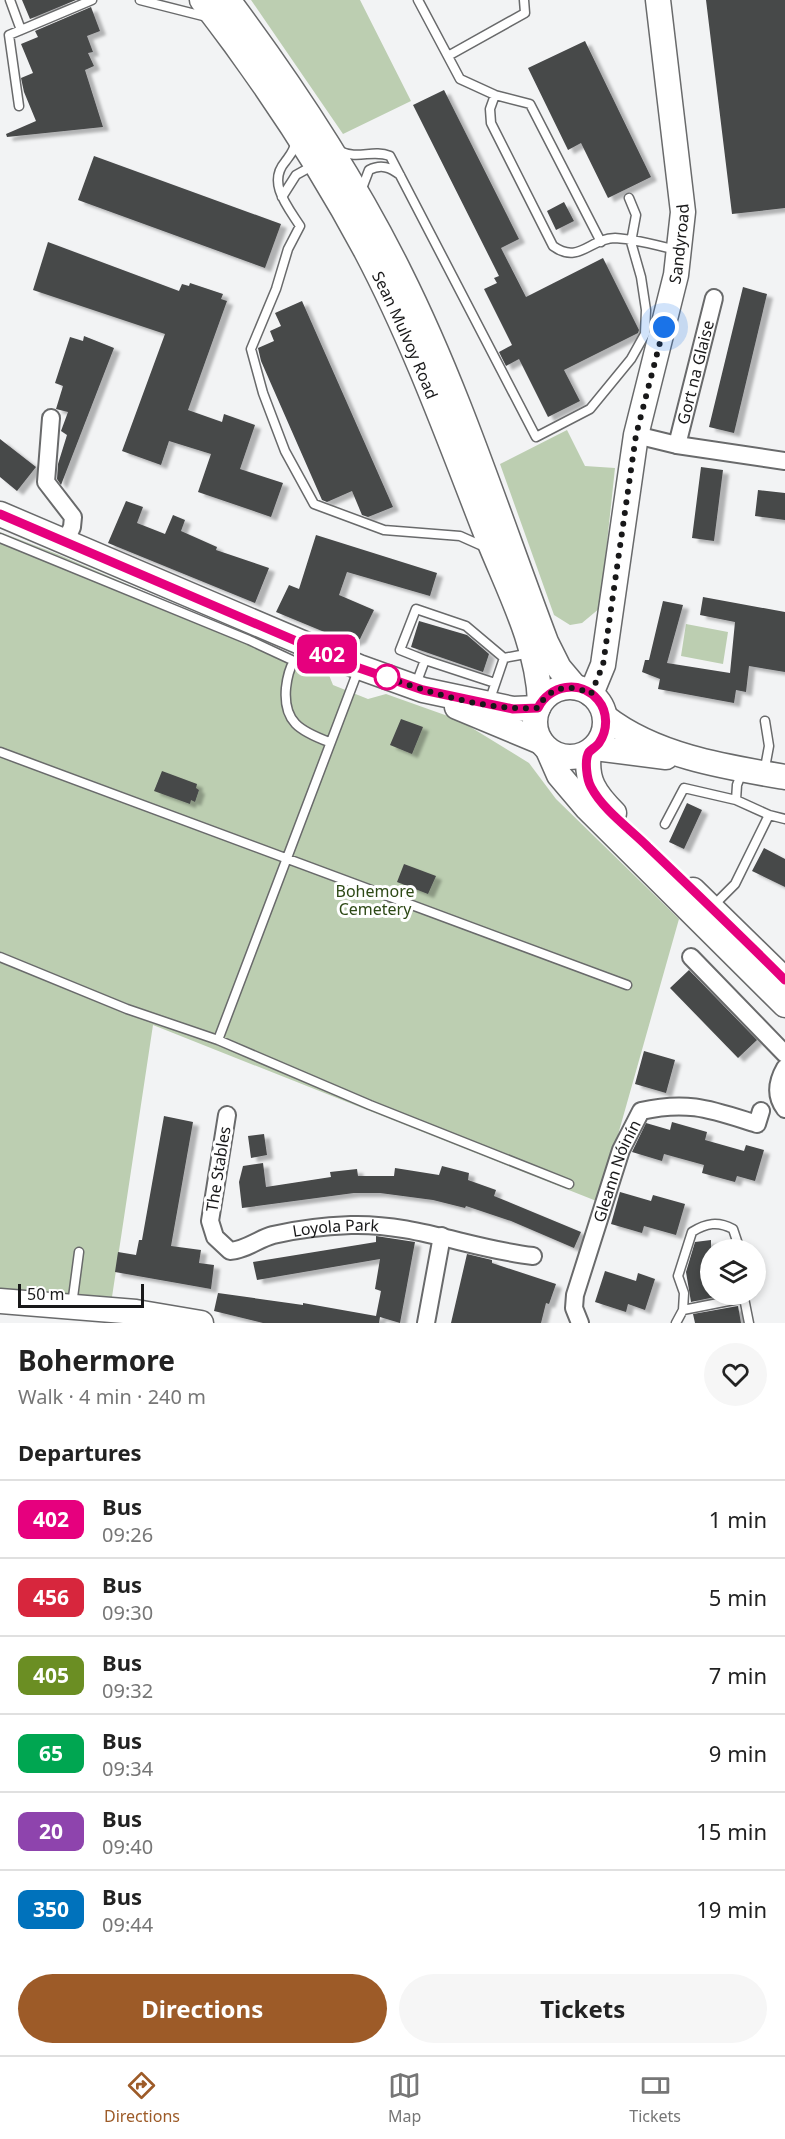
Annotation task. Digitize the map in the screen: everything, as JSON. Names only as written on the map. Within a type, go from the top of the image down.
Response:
[{"type":"main road","name":"Sandyroad","points":[[583,690],[603,665],[636,435],[669,305],[679,251],[683,212],[658,0]]},
{"type":"main road","name":"Sean Mulvoy Road","points":[[216,6],[295,131],[329,157],[367,252],[407,336],[493,551],[532,653],[539,705]]},
{"type":"main road","name":"Sean Mulvoy Road","points":[[216,6],[360,197],[401,275],[449,382],[546,642],[559,668],[583,690]]},
{"type":"main road","points":[[0,514],[359,668],[419,689],[568,758],[592,750],[655,757],[695,758]]},
{"type":"main road","points":[[419,689],[492,694],[513,709],[539,705],[559,688],[583,690],[603,708],[605,717],[603,736],[592,750],[587,765],[591,787],[602,801],[785,980]]},
{"type":"main road","points":[[539,705],[534,725],[559,775],[587,808],[785,1005]]},
{"type":"main road","points":[[605,717],[623,731],[695,758],[764,773]]},
{"type":"main road","points":[[0,1301],[136,1312],[201,1323]]},
{"type":"street","name":"Gort na Glaise","points":[[677,445],[714,298]]},
{"type":"street","points":[[51,418],[46,482],[73,517],[72,527],[65,543]]},
{"type":"street","name":"Gort na Glaise","points":[[636,435],[677,445],[785,461]]},
{"type":"street","points":[[691,957],[785,1054]]},
{"type":"street","points":[[784,1071],[777,1091],[785,1108]]},
{"type":"street","name":"Gleann Nóinín","points":[[580,1323],[574,1308],[575,1295],[621,1150],[641,1112],[666,1105],[689,1105],[757,1124],[761,1111]]},
{"type":"street","name":"The Stables","points":[[227,1115],[210,1221],[215,1237],[230,1251]]},
{"type":"street","name":"Loyola Park","points":[[230,1251],[242,1250],[273,1235],[350,1225],[398,1227],[510,1253],[533,1256]]},
{"type":"street","points":[[426,1323],[442,1236]]},
{"type":"lane","points":[[10,0],[21,30]]},
{"type":"lane","points":[[19,106],[9,35],[92,0]]},
{"type":"lane","points":[[140,0],[216,6]]},
{"type":"lane","points":[[418,0],[460,79],[495,95],[530,105],[601,242]]},
{"type":"lane","points":[[448,56],[525,12],[524,0]]},
{"type":"lane","points":[[495,95],[490,109],[491,123],[553,246],[562,253],[575,254],[614,238],[679,251]]},
{"type":"lane","points":[[295,131],[295,148],[278,170],[277,181],[282,197],[300,226],[288,249],[276,289],[251,349],[263,393],[285,451],[314,504],[384,530],[460,536],[493,551]]},
{"type":"lane","points":[[282,197],[296,175],[329,157],[380,153],[390,156],[536,437],[591,410],[631,359],[645,334],[646,310],[641,277],[631,242],[636,215],[629,198]]},
{"type":"lane","points":[[360,197],[363,182],[369,170],[383,166],[400,175]]},
{"type":"lane","points":[[0,538],[294,661],[287,679],[284,706],[288,716],[316,737],[329,742]]},
{"type":"lane","points":[[416,609],[466,626],[504,658],[492,694],[400,650],[416,609]]},
{"type":"lane","points":[[504,658],[532,653]]},
{"type":"lane","points":[[419,689],[425,660]]},
{"type":"lane","points":[[218,1041],[329,742],[359,668]]},
{"type":"lane","points":[[736,800],[737,785],[764,773],[769,747],[765,721]]},
{"type":"lane","points":[[0,752],[627,985]]},
{"type":"lane","points":[[665,824],[684,788],[736,800],[785,819]]},
{"type":"lane","points":[[711,908],[735,884],[769,814]]},
{"type":"lane","points":[[0,957],[127,1008],[218,1041],[370,1105],[569,1184]]},
{"type":"lane","points":[[676,1323],[683,1310],[684,1293],[678,1276],[692,1232],[708,1224],[725,1225],[733,1229],[736,1239]]},
{"type":"lane","points":[[72,1308],[79,1252]]},
{"type":"lane","points":[[683,1310],[705,1305]]},
{"type":"lane","points":[[746,1305],[749,1323]]},
{"type":"green space","points":[[251,0],[360,0],[411,101],[343,134]]},
{"type":"green space","points":[[567,430],[585,466],[615,468],[600,608],[582,623],[570,625],[554,615],[500,464]]},
{"type":"green space","name":"Bohemore Cemetery","points":[[0,532],[57,554],[327,670],[333,685],[368,699],[386,694],[459,720],[529,763],[556,799],[679,919],[599,1202],[153,1025],[112,1297],[0,1289]]},
{"type":"green space","points":[[686,624],[728,632],[723,664],[681,656]]},
{"type":"building","points":[[22,0],[76,0],[30,19]]},
{"type":"building","points":[[706,0],[785,0],[785,208],[732,214]]},
{"type":"building","points":[[91,7],[100,31],[87,36],[93,52],[88,53],[94,66],[85,70],[103,127],[7,137],[6,134],[36,121],[21,78],[33,73],[21,44],[38,37],[35,31]]},
{"type":"building","points":[[585,41],[651,177],[608,198],[581,143],[568,150],[528,68]]},
{"type":"building","points":[[444,90],[519,239],[501,248],[526,297],[603,258],[639,330],[638,333],[564,370],[580,401],[548,417],[519,359],[506,366],[499,352],[512,345],[484,289],[497,283],[494,278],[499,276],[413,105]]},
{"type":"building","points":[[94,156],[281,224],[265,268],[78,200]]},
{"type":"building","points":[[564,202],[574,221],[556,230],[547,211]]},
{"type":"building","points":[[48,242],[179,291],[182,284],[189,286],[190,283],[223,294],[221,299],[227,301],[188,410],[222,422],[224,414],[255,425],[240,469],[283,483],[271,517],[198,492],[211,454],[169,441],[161,465],[122,451],[165,334],[33,290]]},
{"type":"building","points":[[743,287],[767,294],[734,433],[709,427]]},
{"type":"building","points":[[302,301],[393,507],[368,517],[362,515],[352,491],[327,502],[322,500],[261,361],[258,348],[274,341],[270,331],[281,326],[275,313]]},
{"type":"building","points":[[84,336],[114,348],[61,485],[57,479],[58,464],[67,435],[61,431],[68,412],[56,409],[63,386],[55,383],[70,337],[83,341]]},
{"type":"building","points":[[0,439],[36,467],[17,491],[0,477]]},
{"type":"building","points":[[701,467],[723,470],[714,541],[692,538]]},
{"type":"building","points":[[758,490],[785,493],[785,520],[755,516]]},
{"type":"building","points":[[126,501],[143,507],[137,523],[165,534],[173,515],[185,520],[181,531],[217,547],[216,550],[269,568],[255,603],[108,543]]},
{"type":"building","points":[[316,535],[437,573],[430,596],[347,572],[339,595],[374,610],[360,639],[351,643],[276,612],[289,585],[299,589]]},
{"type":"building","points":[[703,597],[785,612],[785,672],[749,666],[746,692],[736,690],[734,703],[658,689],[660,679],[642,672],[645,660],[649,660],[663,601],[683,605],[667,663],[730,673],[735,622],[700,615]]},
{"type":"building","points":[[419,621],[467,635],[489,654],[483,672],[411,647]]},
{"type":"building","points":[[401,719],[423,727],[412,754],[390,745]]},
{"type":"building","points":[[162,771],[197,784],[196,788],[199,790],[195,802],[191,800],[190,804],[154,791]]},
{"type":"building","points":[[687,803],[702,810],[684,849],[669,842]]},
{"type":"building","points":[[764,848],[785,859],[785,887],[752,871]]},
{"type":"building","points":[[404,864],[436,876],[428,894],[397,882]]},
{"type":"building","points":[[689,970],[757,1040],[738,1058],[670,988]]},
{"type":"building","points":[[644,1051],[675,1060],[666,1093],[635,1084]]},
{"type":"building","points":[[164,1116],[193,1122],[171,1246],[201,1250],[199,1263],[214,1265],[211,1289],[115,1272],[118,1252],[136,1255],[139,1240],[142,1240]]},
{"type":"building","points":[[672,1122],[707,1132],[705,1140],[744,1151],[746,1145],[764,1150],[755,1181],[737,1176],[735,1182],[702,1173],[704,1165],[664,1154],[662,1161],[632,1152],[646,1123],[670,1130]]},
{"type":"building","points":[[264,1134],[267,1155],[251,1158],[248,1136]]},
{"type":"building","points":[[263,1163],[266,1187],[331,1177],[330,1172],[357,1169],[358,1176],[394,1176],[395,1168],[439,1175],[442,1166],[469,1173],[468,1180],[496,1190],[494,1196],[581,1232],[574,1248],[511,1221],[466,1206],[465,1208],[433,1200],[380,1193],[354,1193],[242,1208],[239,1182],[243,1166]]},
{"type":"building","points":[[620,1192],[651,1201],[653,1195],[685,1204],[676,1235],[644,1226],[642,1233],[611,1224]]},
{"type":"building","points":[[376,1236],[415,1242],[400,1323],[380,1317],[379,1323],[263,1323],[214,1311],[218,1293],[303,1305],[303,1303],[376,1316],[381,1291],[375,1289],[380,1259],[257,1280],[253,1262],[376,1242]]},
{"type":"building","points":[[700,1241],[700,1300],[691,1302],[686,1272],[695,1242]]},
{"type":"building","points":[[467,1254],[492,1260],[492,1263],[556,1284],[549,1304],[546,1303],[541,1323],[451,1323]]},
{"type":"building","points":[[605,1271],[636,1281],[638,1273],[655,1279],[645,1310],[628,1304],[626,1312],[595,1302]]},
{"type":"building","points":[[738,1306],[741,1323],[695,1323],[693,1314]]},
{"type":"bus line","name":"402","points":[[0,514],[359,668],[423,690],[513,709],[538,708],[544,698],[559,688],[583,689],[598,700],[603,708],[606,727],[600,742],[589,753],[587,765],[591,787],[622,822],[785,980]]},
{"type":"route","points":[[387,677],[378,674],[423,690],[513,709],[538,708],[544,698],[559,688],[575,687],[591,694],[603,665],[636,435],[664,327]]}]
